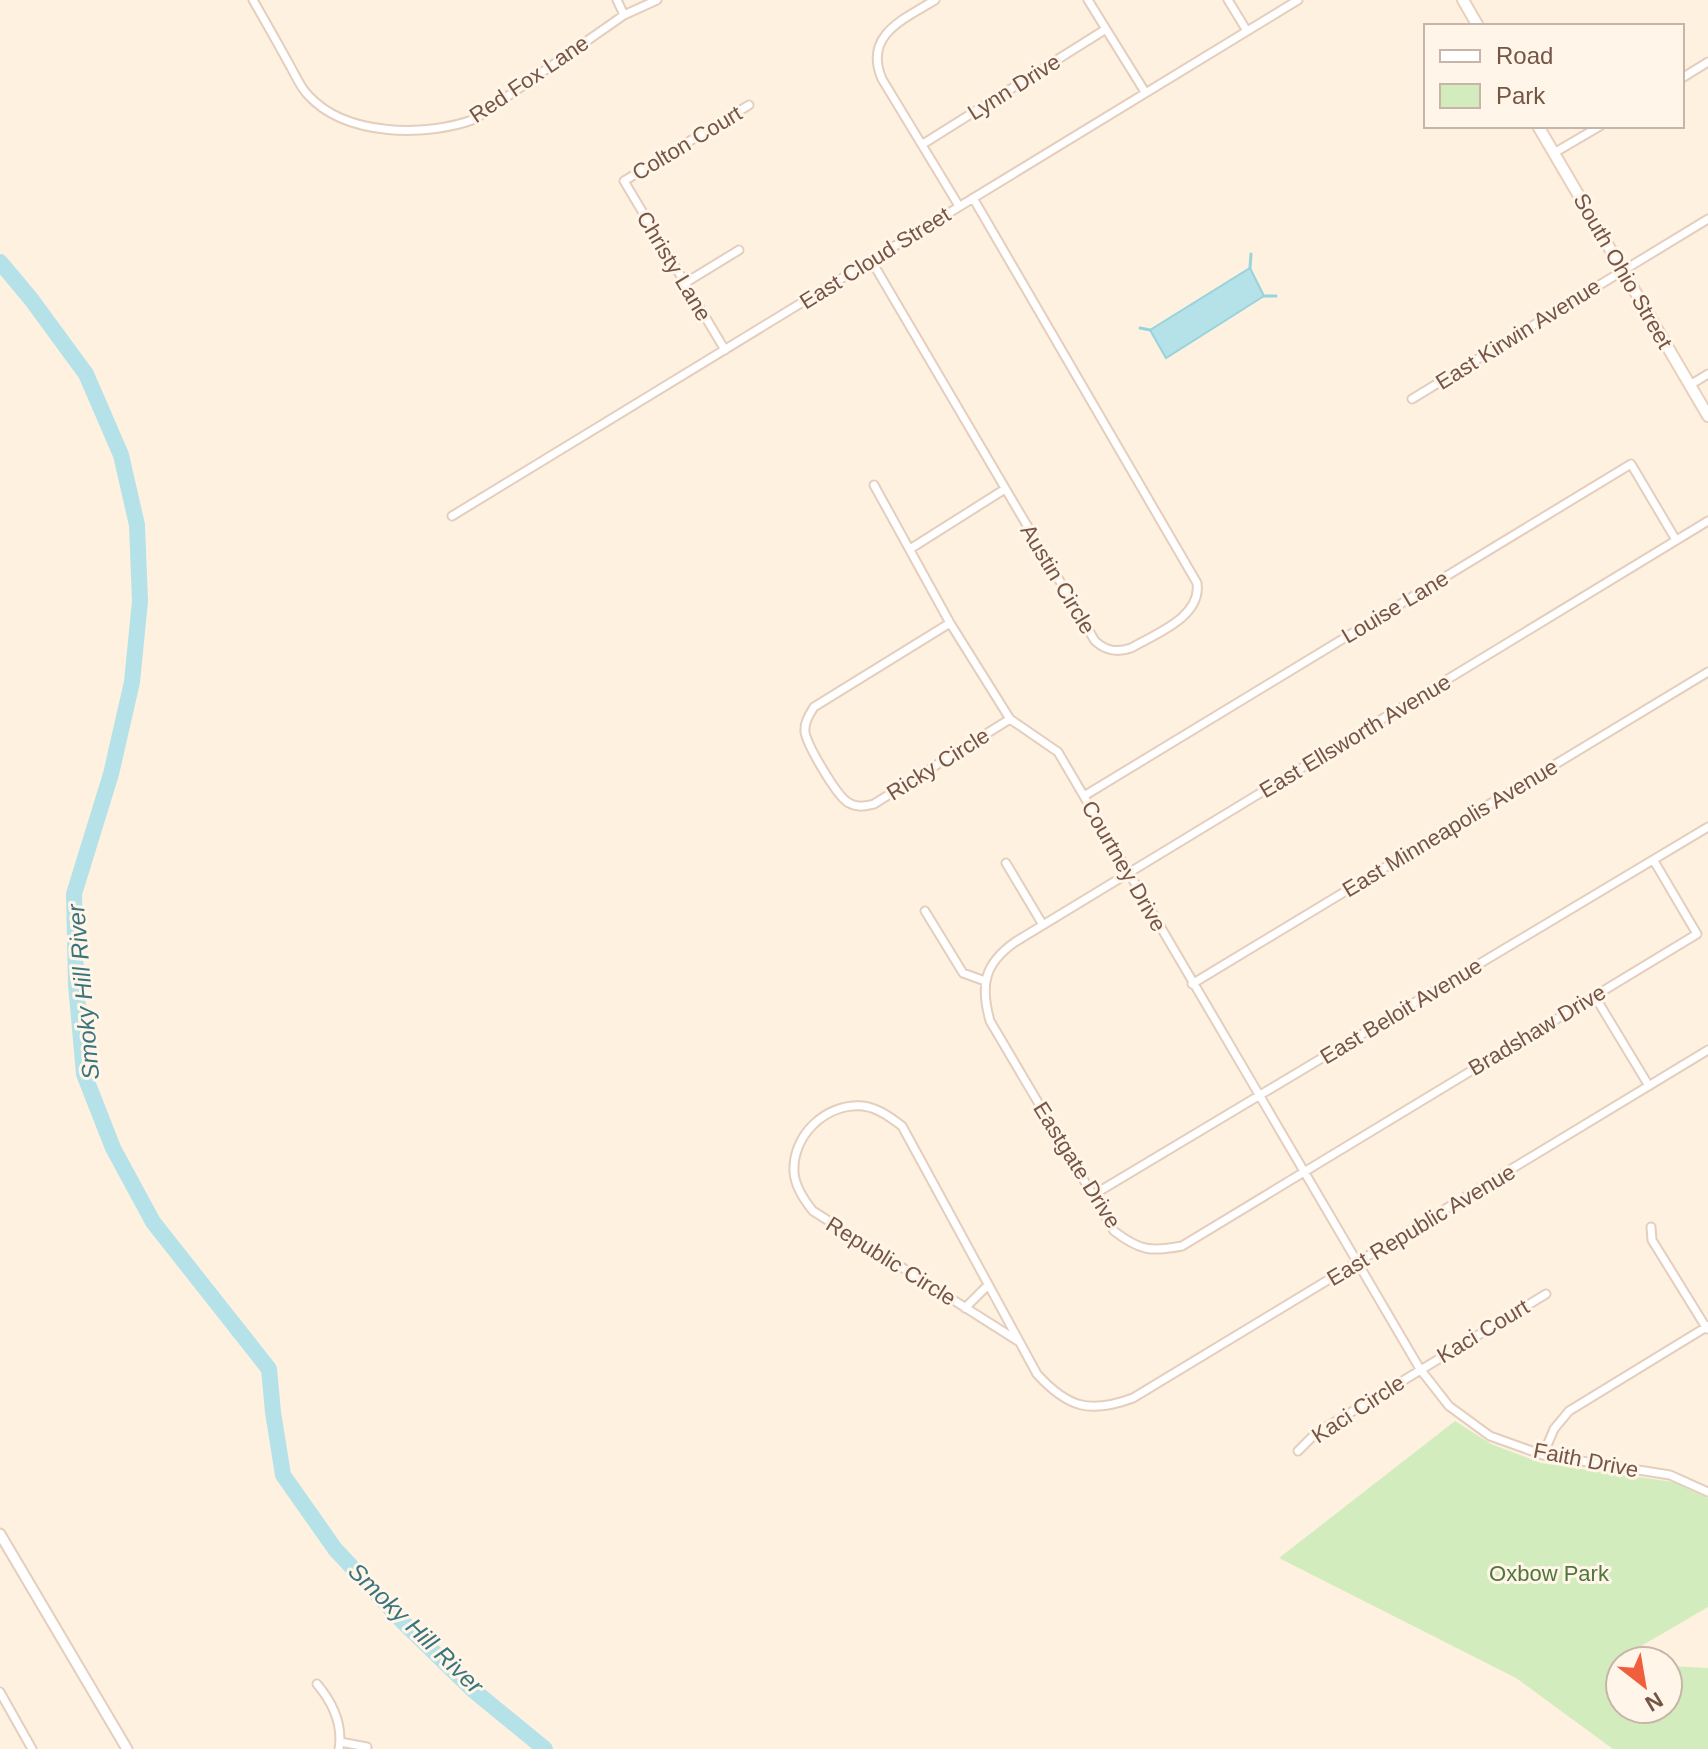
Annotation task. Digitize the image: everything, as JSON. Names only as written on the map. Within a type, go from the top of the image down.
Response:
[{"type":"main road","points":[[1463,0],[1477,24]]},
{"type":"main road","name":"South Ohio Street","points":[[1539,128],[1708,416]]},
{"type":"street","name":"Red Fox Lane","points":[[253,0],[307,94],[328,113],[356,123],[392,130],[453,127],[475,119],[624,15],[657,0]]},
{"type":"street","points":[[617,0],[624,15]]},
{"type":"street","points":[[935,0],[892,27],[883,37],[876,54],[882,79],[959,206]]},
{"type":"street","points":[[1088,0],[1145,92]]},
{"type":"street","points":[[1228,0],[1247,31]]},
{"type":"street","name":"East Cloud Street","points":[[452,516],[1298,0]]},
{"type":"street","name":"Lynn Drive","points":[[923,144],[1106,29]]},
{"type":"street","points":[[1684,77],[1708,62]]},
{"type":"street","name":"Colton Court","points":[[624,181],[749,105]]},
{"type":"street","points":[[1554,153],[1597,128]]},
{"type":"street","name":"Christy Lane","points":[[624,181],[725,350]]},
{"type":"street","name":"Austin Circle","points":[[871,260],[1095,641],[1101,647],[1121,652],[1187,614],[1194,606],[1198,590],[1192,574],[973,198]]},
{"type":"street","name":"East Kirwin Avenue","points":[[1412,399],[1708,219]]},
{"type":"street","points":[[685,283],[739,250]]},
{"type":"street","points":[[1690,385],[1708,374]]},
{"type":"street","name":"Louise Lane","points":[[1084,796],[1631,464],[1676,540]]},
{"type":"street","name":"Courtney Drive","points":[[874,485],[950,623],[1010,719],[1058,752],[1357,1264]]},
{"type":"street","points":[[910,549],[1005,489]]},
{"type":"street","name":"East Ellsworth Avenue","points":[[985,981],[990,967],[1002,952],[1043,925],[1708,521]]},
{"type":"street","name":"Ricky Circle","points":[[950,623],[814,707],[807,718],[805,731],[839,794],[853,805],[862,807],[874,804],[1010,719]]},
{"type":"street","name":"East Minneapolis Avenue","points":[[1192,984],[1708,672]]},
{"type":"street","name":"East Beloit Avenue","points":[[1093,1195],[1708,827]]},
{"type":"street","name":"Bradshaw Drive","points":[[1304,1172],[1697,934],[1654,861]]},
{"type":"street","points":[[1006,863],[1043,925]]},
{"type":"street","points":[[925,911],[963,973],[985,981]]},
{"type":"street","name":"Eastgate Drive","points":[[985,981],[984,1001],[990,1021],[1114,1231],[1130,1243],[1156,1251],[1182,1246],[1304,1172]]},
{"type":"street","points":[[1594,995],[1649,1086]]},
{"type":"street","name":"East Republic Avenue","points":[[1133,1398],[1708,1050]]},
{"type":"street","name":"Republic Circle","points":[[1018,1341],[813,1211],[801,1195],[794,1174],[796,1151],[804,1133],[820,1118],[842,1108],[863,1106],[885,1113],[902,1126],[1037,1374],[1055,1393],[1077,1404],[1106,1408],[1133,1398]]},
{"type":"street","points":[[1543,1455],[1554,1429],[1569,1411],[1707,1328],[1652,1240],[1651,1227]]},
{"type":"street","name":"Faith Drive","points":[[1357,1264],[1420,1369],[1449,1406],[1490,1436],[1543,1455],[1670,1475],[1708,1492]]},
{"type":"street","points":[[965,1308],[988,1285]]},
{"type":"street","name":"Kaci Court","points":[[1420,1369],[1546,1294]]},
{"type":"street","name":"Kaci Circle","points":[[1298,1451],[1315,1434],[1420,1369]]},
{"type":"street","points":[[0,1534],[126,1746],[114,1749]]},
{"type":"street","points":[[317,1684],[326,1694],[340,1724],[339,1746],[367,1747]]},
{"type":"street","points":[[0,1692],[32,1749]]},
{"type":"green space","name":"Oxbow Park","points":[[1455,1421],[1491,1444],[1541,1463],[1673,1482],[1708,1498],[1708,1607],[1643,1645],[1604,1645],[1604,1725],[1684,1725],[1684,1667],[1708,1668],[1708,1749],[1613,1749],[1516,1678],[1279,1558]]},
{"type":"water","points":[[1250,268],[1264,296],[1166,358],[1150,330]]},
{"type":"waterway","points":[[1250,268],[1251,254]]},
{"type":"waterway","name":"Smoky Hill River","points":[[0,262],[86,374],[121,455],[137,525],[140,601],[132,682],[111,774],[74,894],[76,984],[84,1074],[113,1148],[153,1222],[269,1369],[283,1475],[335,1549],[403,1622],[473,1690],[545,1749]]},
{"type":"waterway","points":[[1264,296],[1276,296]]},
{"type":"waterway","points":[[1140,328],[1150,330]]}]
